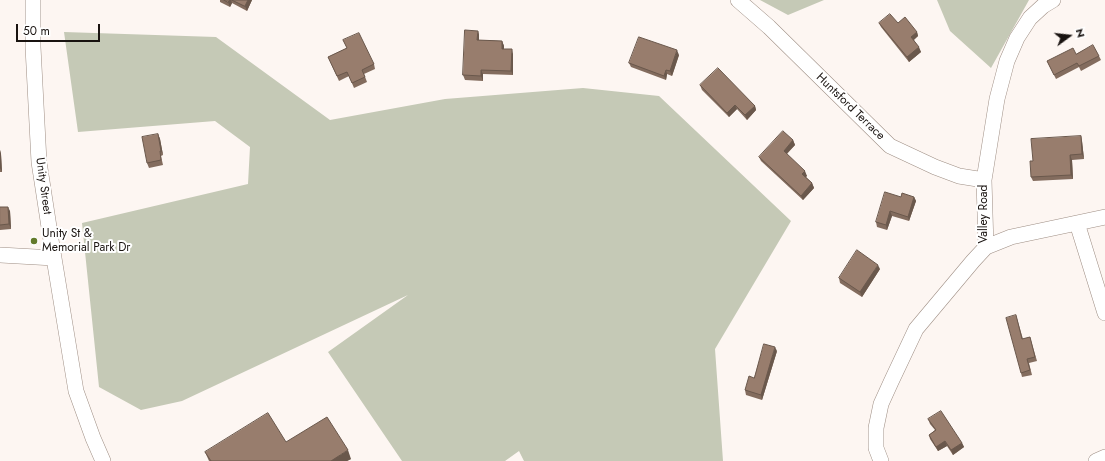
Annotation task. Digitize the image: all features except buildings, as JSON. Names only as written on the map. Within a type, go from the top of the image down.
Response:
[{"type":"street","name":"Unity Street","points":[[33,0],[33,47],[39,162],[76,391],[103,461]]},
{"type":"street","name":"Huntsford Terrace","points":[[738,0],[769,27],[890,146],[935,167],[959,176],[984,180]]},
{"type":"street","name":"Valley Road","points":[[881,461],[876,448],[876,428],[881,404],[916,329],[986,247],[984,180],[997,99],[1007,61],[1017,38],[1030,18],[1043,6],[1053,0]]},
{"type":"street","points":[[986,247],[1011,236],[1105,217]]},
{"type":"street","points":[[1077,223],[1105,313]]},
{"type":"street","points":[[0,255],[54,258]]},
{"type":"street","points":[[1096,461],[1105,457]]},
{"type":"green space","points":[[760,0],[824,0],[788,15]]},
{"type":"green space","points":[[937,0],[1029,0],[991,68],[950,31]]},
{"type":"green space","points":[[64,32],[216,37],[330,120],[445,99],[583,88],[659,96],[791,221],[715,349],[723,461],[524,461],[519,451],[505,461],[402,461],[328,352],[408,295],[182,401],[141,410],[99,387],[82,223],[248,184],[250,147],[215,121],[78,132]]},
{"type":"place","name":"Unity St & Memorial Park Dr","points":[[34,241]]}]
